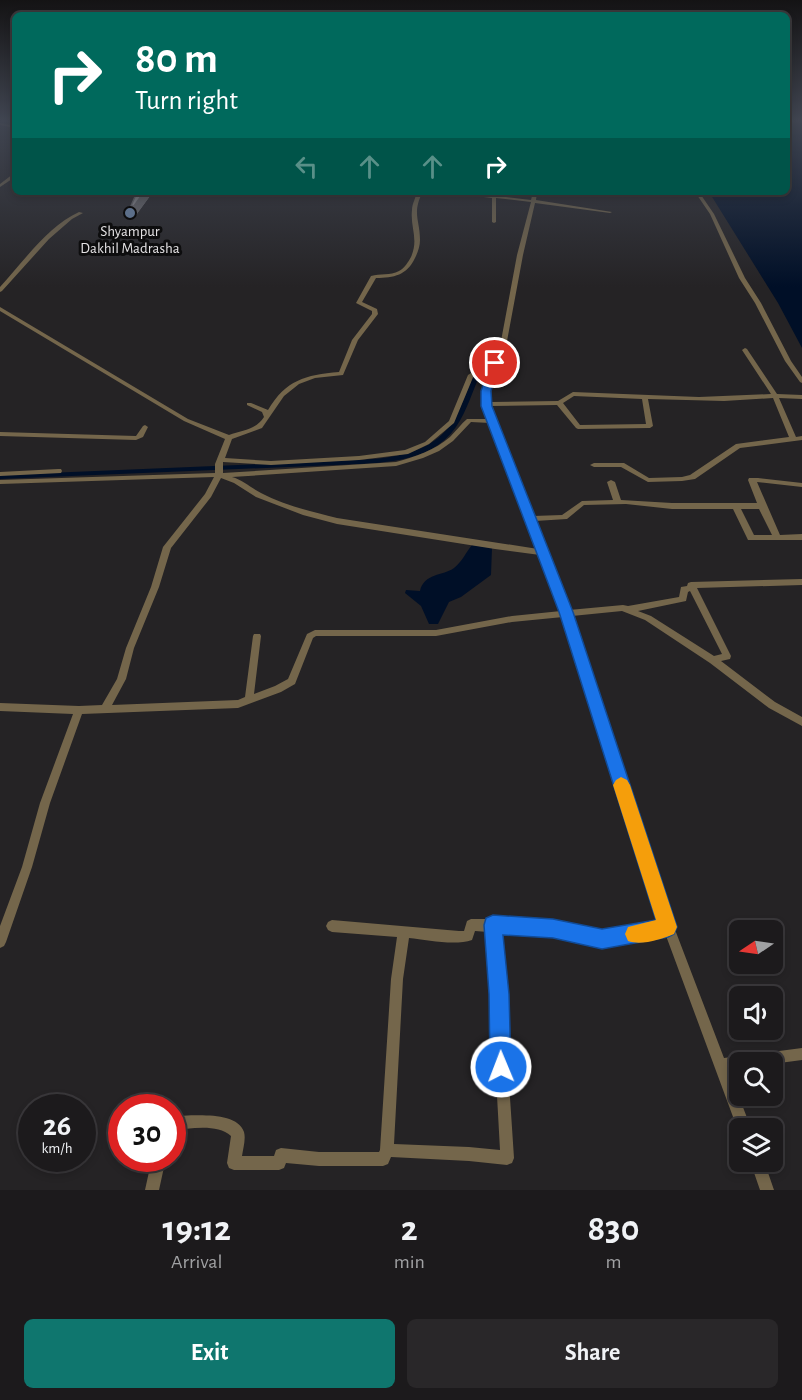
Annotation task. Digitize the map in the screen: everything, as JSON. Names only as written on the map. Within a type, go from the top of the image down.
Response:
[{"type":"street","points":[[105,710],[121,678],[129,648],[155,587],[167,547],[208,495],[229,438],[236,434],[254,431],[262,426],[276,401],[289,386],[310,375],[342,374],[355,340],[375,314],[375,310],[359,303],[366,287],[374,276],[395,276],[405,272],[418,249],[418,234],[413,218],[414,201],[417,195]]},
{"type":"street","points":[[476,195],[610,212]]},
{"type":"street","points":[[534,195],[501,351],[486,391],[486,404],[566,612],[668,927],[740,1118]]},
{"type":"street","points":[[699,195],[712,214],[742,278],[758,303],[788,361],[802,381]]},
{"type":"street","points":[[494,197],[494,222]]},
{"type":"street","points":[[0,290],[47,238],[70,218],[81,213]]},
{"type":"street","points":[[0,309],[186,420],[229,438]]},
{"type":"street","points":[[745,350],[775,396],[793,438]]},
{"type":"street","points":[[219,467],[352,462],[406,452],[442,432],[453,422],[471,375]]},
{"type":"street","points":[[486,404],[559,403],[573,394],[645,399],[802,397]]},
{"type":"street","points":[[559,403],[578,427],[650,426],[645,399]]},
{"type":"street","points":[[249,404],[264,411],[267,417]]},
{"type":"street","points":[[0,482],[271,463],[396,464],[414,460],[443,445],[469,420],[491,421]]},
{"type":"street","points":[[0,434],[136,438],[140,437],[145,427]]},
{"type":"street","points":[[594,465],[622,465],[648,480],[682,479],[692,477],[738,446],[802,438]]},
{"type":"street","points":[[219,467],[259,495],[306,513],[337,521],[542,552]]},
{"type":"street","points":[[0,474],[58,471]]},
{"type":"street","points":[[777,537],[752,480],[802,485]]},
{"type":"street","points":[[611,482],[618,502]]},
{"type":"street","points":[[529,519],[564,517],[582,503],[762,506]]},
{"type":"street","points":[[736,506],[751,538],[802,537]]},
{"type":"street","points":[[713,660],[727,656],[691,585],[802,582]]},
{"type":"street","points":[[629,609],[683,599],[684,589],[693,588]]},
{"type":"street","points":[[0,707],[105,710],[238,704],[278,689],[292,681],[310,636],[315,633],[436,633],[512,619],[623,608],[648,618],[713,660],[772,705],[802,722]]},
{"type":"street","points":[[249,700],[257,636]]},
{"type":"street","points":[[0,942],[27,867],[45,803],[79,710]]},
{"type":"street","points":[[332,926],[468,936],[471,925],[493,925],[553,929],[602,939],[668,927]]},
{"type":"street","points":[[387,1150],[507,1158],[499,994],[493,925]]},
{"type":"street","points":[[186,1123],[221,1123],[232,1127],[238,1134],[234,1163],[279,1163],[281,1155],[310,1160],[324,1158],[383,1159],[387,1150],[397,979],[404,932]]},
{"type":"street","points":[[783,1057],[802,1054]]},
{"type":"street","points":[[721,1065],[729,1064]]},
{"type":"street","points":[[152,1190],[156,1172]]},
{"type":"street","points":[[760,1172],[767,1190]]},
{"type":"water","points":[[790,176],[802,176],[802,348],[778,303],[711,195],[790,195]]},
{"type":"water","points":[[472,545],[492,548],[491,575],[461,597],[449,602],[438,624],[429,624],[421,606],[405,593],[406,590],[420,591],[425,581],[450,571]]},
{"type":"building","points":[[136,195],[142,195],[134,206],[131,206]]},
{"type":"waterway","points":[[39,475],[336,463],[402,457],[427,449],[446,435],[458,419],[478,372]]},
{"type":"waterway","points":[[0,477],[45,476]]},
{"type":"slow traffic","points":[[621,785],[668,927],[635,934]]},
{"type":"place","name":"Shyampur Dakhil Madrasha","points":[[130,213]]},
{"type":"route","points":[[495,363],[486,391],[487,406],[566,612],[668,927],[602,939],[553,929],[493,925],[499,994],[501,1067]]}]
